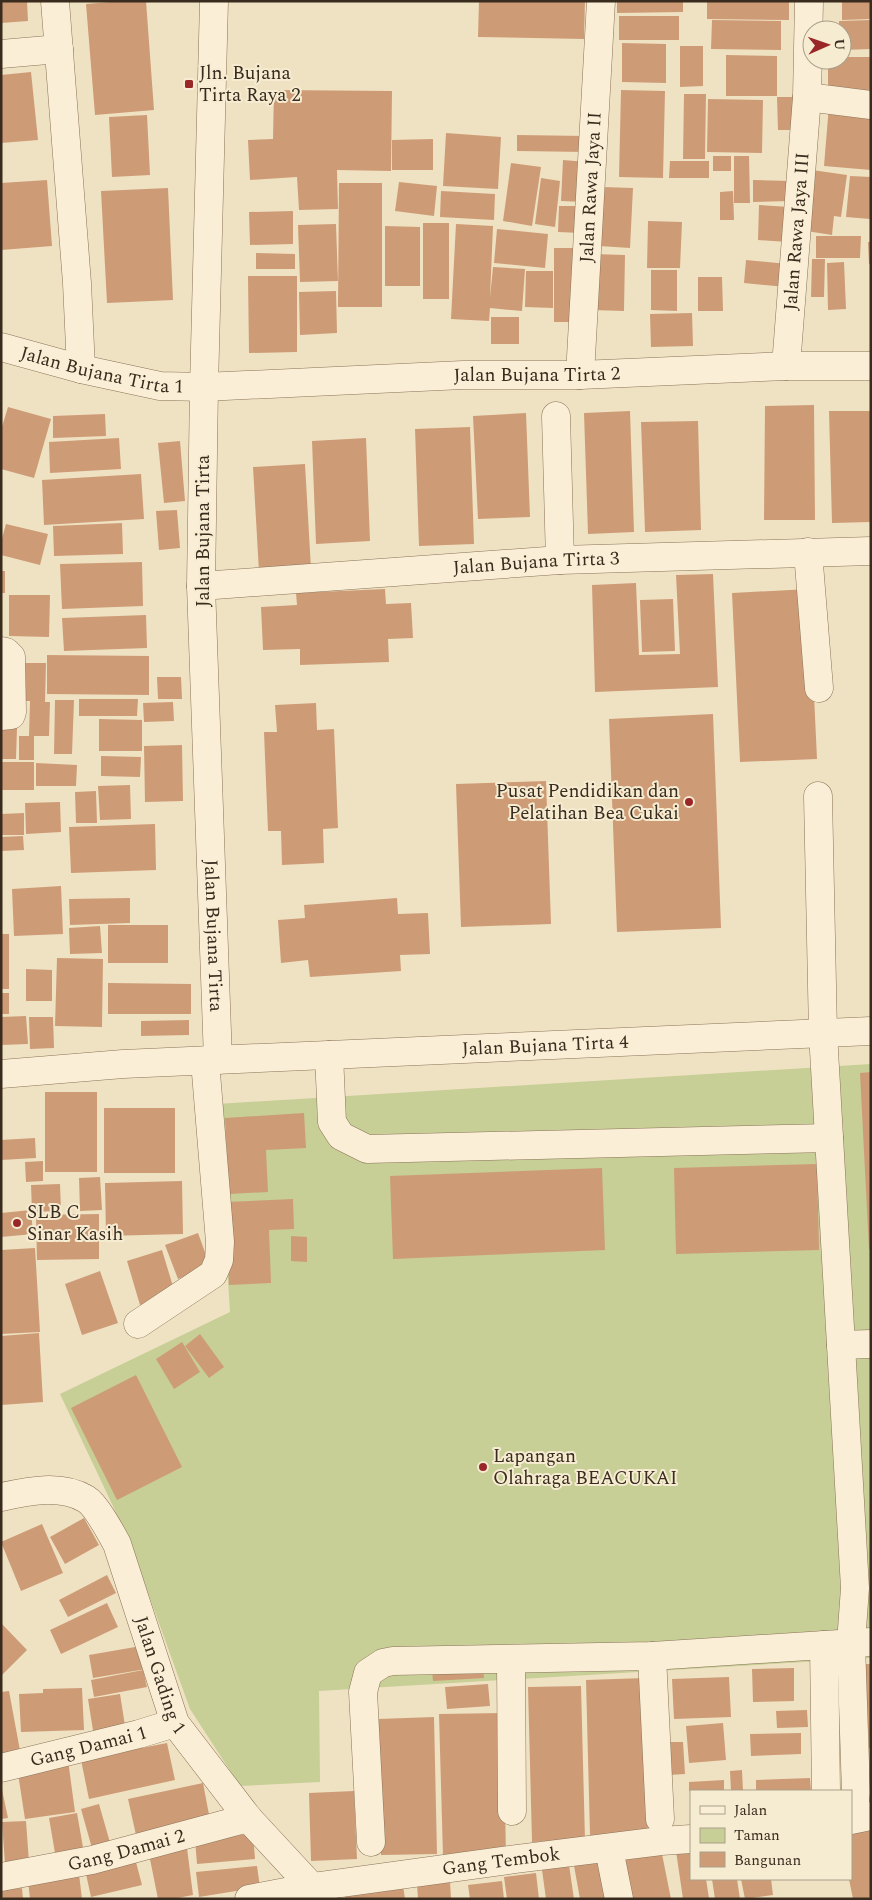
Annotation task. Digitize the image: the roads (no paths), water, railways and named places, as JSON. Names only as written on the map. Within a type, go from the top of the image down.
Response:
[{"type":"street","points":[[55,1],[77,283],[81,369]]},
{"type":"street","name":"Jalan Bujana Tirta","points":[[138,1324],[213,1274],[219,1260],[220,1242],[212,1061],[202,586],[204,387],[214,1]]},
{"type":"street","name":"Jalan Rawa Jaya II","points":[[580,375],[601,1]]},
{"type":"street","name":"Jalan Rawa Jaya III","points":[[786,366],[807,97],[808,1]]},
{"type":"street","points":[[1,54],[59,49]]},
{"type":"street","points":[[807,97],[871,105]]},
{"type":"street","name":"Jalan Bujana Tirta 1","points":[[1,347],[146,385],[204,387]]},
{"type":"street","name":"Jalan Bujana Tirta 2","points":[[204,387],[464,375],[580,375],[786,366],[871,366]]},
{"type":"street","points":[[556,416],[560,560]]},
{"type":"street","name":"Jalan Bujana Tirta 3","points":[[202,586],[560,560],[871,551]]},
{"type":"street","points":[[808,552],[819,688]]},
{"type":"street","points":[[1,651],[6,652],[11,658],[12,712],[11,715],[1,716]]},
{"type":"street","points":[[818,796],[823,1033],[855,1588],[861,1642],[856,1793],[855,1801],[852,1803]]},
{"type":"street","name":"Jalan Bujana Tirta 4","points":[[1,1074],[124,1064],[871,1031]]},
{"type":"street","points":[[329,1055],[332,1122],[341,1136],[367,1149],[829,1138]]},
{"type":"street","points":[[841,1345],[871,1344]]},
{"type":"street","name":"Jalan Gading 1","points":[[1,1497],[29,1491],[61,1490],[87,1499],[107,1525],[118,1544],[175,1723],[248,1818],[318,1893]]},
{"type":"street","points":[[371,1842],[363,1692],[368,1673],[382,1663],[652,1656],[861,1642]]},
{"type":"street","points":[[824,1645],[826,1790]]},
{"type":"street","points":[[652,1656],[660,1819]]},
{"type":"street","points":[[511,1660],[512,1811]]},
{"type":"street","name":"Gang Damai 1","points":[[1,1768],[139,1734],[175,1723]]},
{"type":"street","points":[[852,1820],[871,1816]]},
{"type":"street","name":"Gang Damai 2","points":[[1,1877],[92,1860],[248,1818]]},
{"type":"street","name":"Gang Tembok","points":[[249,1899],[318,1893],[516,1859],[690,1839]]},
{"type":"street","points":[[609,1849],[619,1899]]},
{"type":"place","name":"Jln. Bujana Tirta Raya 2","points":[[189,84]]},
{"type":"place","name":"Pusat Pendidikan dan Pelatihan Bea Cukai","points":[[689,802]]},
{"type":"place","name":"SLB C Sinar Kasih","points":[[17,1223]]},
{"type":"place","name":"Lapangan Olahraga BEACUKAI","points":[[483,1467]]}]
